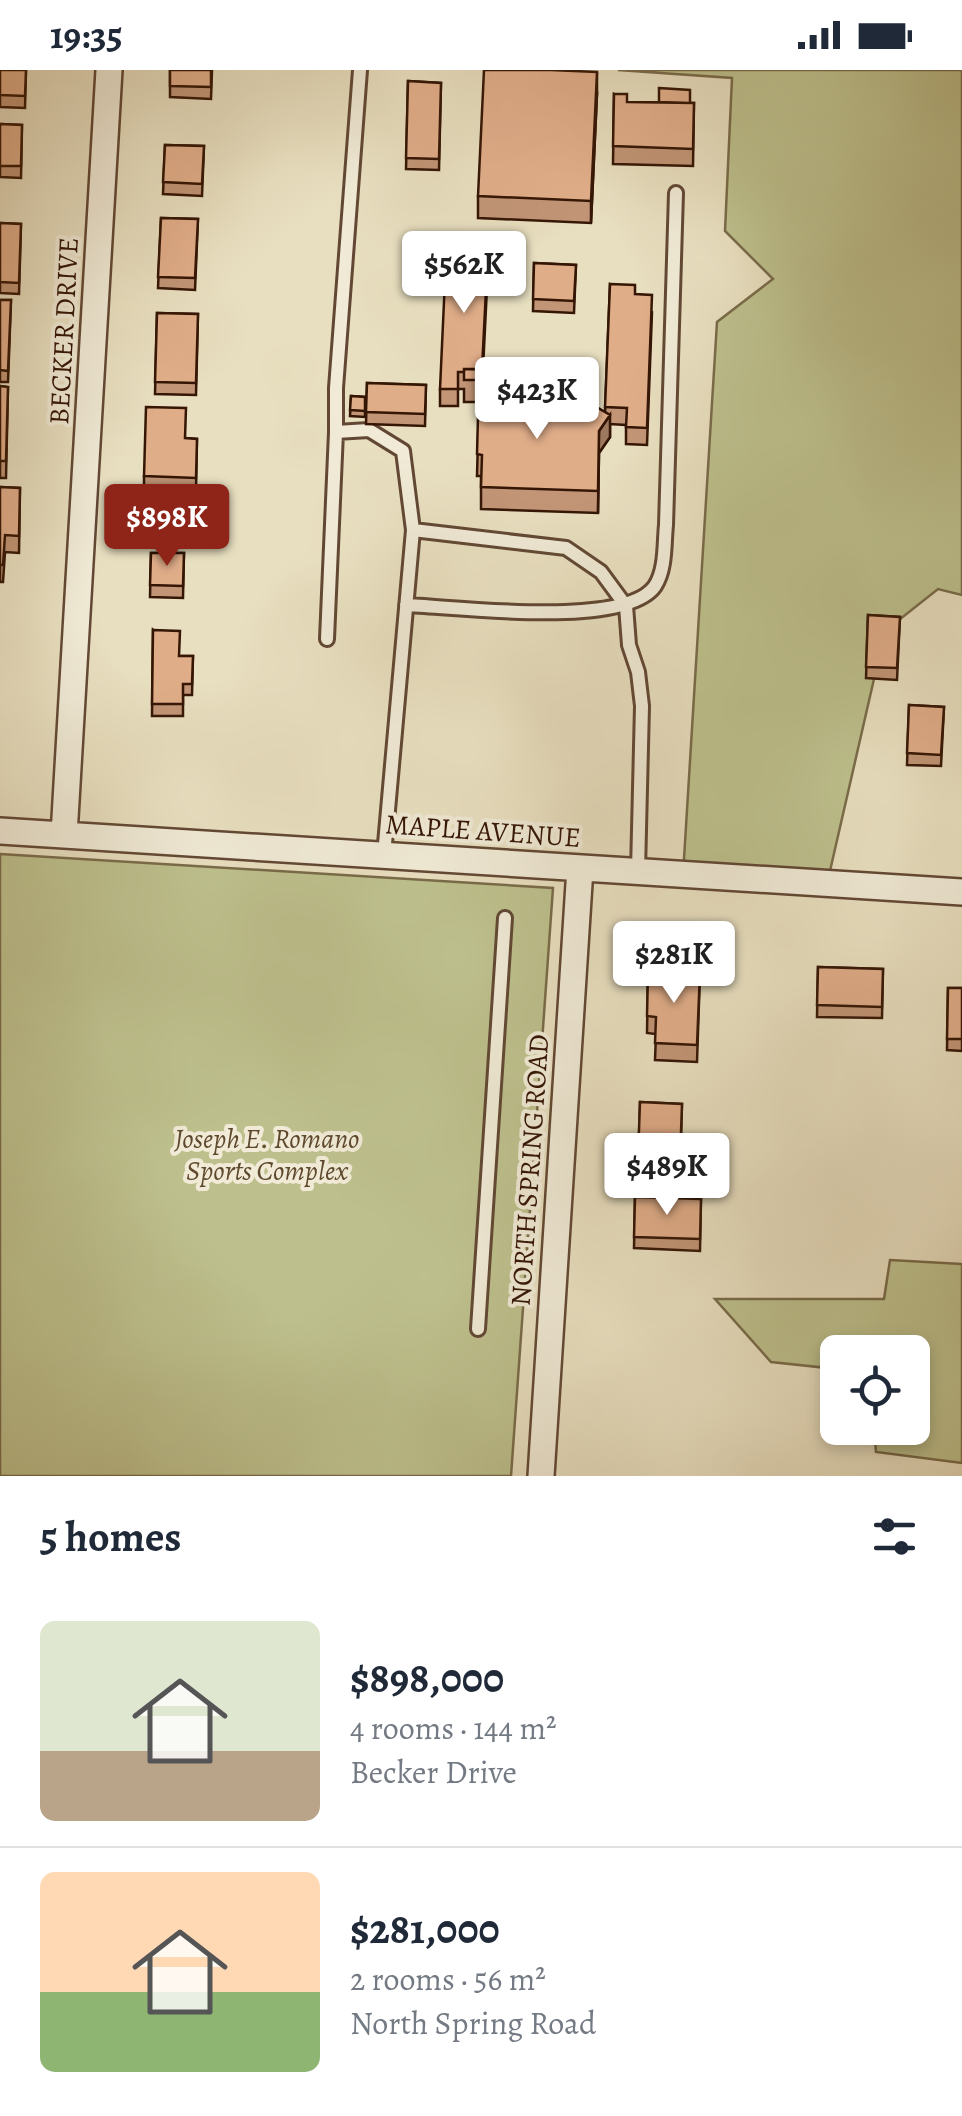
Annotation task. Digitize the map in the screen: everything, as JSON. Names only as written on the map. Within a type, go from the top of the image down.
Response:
[{"type":"street","name":"BECKER DRIVE","points":[[64,834],[110,70]]},
{"type":"street","name":"MAPLE AVENUE","points":[[0,831],[962,892]]},
{"type":"street","name":"NORTH SPRING ROAD","points":[[541,1476],[580,868]]},
{"type":"lane","points":[[327,639],[336,388],[360,70]]},
{"type":"lane","points":[[406,605],[588,613],[626,606],[654,588],[662,570],[666,526],[676,193]]},
{"type":"lane","points":[[336,432],[369,430],[403,451],[413,530],[384,855]]},
{"type":"lane","points":[[413,530],[566,548],[601,572],[626,606],[629,645],[638,672],[642,706],[638,871]]},
{"type":"lane","points":[[478,1329],[505,918]]},
{"type":"green space","points":[[618,70],[962,70],[962,595],[938,589],[885,631],[827,884],[683,875],[717,322],[773,279],[725,231],[732,78]]},
{"type":"green space","name":"Joseph E. Romano Sports Complex","points":[[0,854],[553,888],[511,1476],[0,1476]]},
{"type":"green space","points":[[890,1260],[962,1264],[962,1463],[876,1452],[875,1445],[930,1445],[930,1335],[820,1335],[820,1367],[771,1362],[715,1299],[884,1299]]},
{"type":"building","points":[[0,70],[26,70],[25,96],[0,95]]},
{"type":"building","points":[[170,70],[211,70],[211,87],[170,86]]},
{"type":"building","points":[[484,70],[597,72],[591,201],[478,196]]},
{"type":"building","points":[[408,81],[441,83],[439,159],[406,158]]},
{"type":"building","points":[[659,88],[690,90],[690,103],[659,102]]},
{"type":"building","points":[[614,94],[627,94],[627,102],[694,103],[693,149],[613,146]]},
{"type":"building","points":[[0,124],[22,125],[21,166],[0,166]]},
{"type":"building","points":[[165,145],[204,146],[202,184],[163,182]]},
{"type":"building","points":[[161,218],[198,219],[195,278],[158,277]]},
{"type":"building","points":[[0,223],[21,224],[19,283],[0,282]]},
{"type":"building","points":[[464,250],[488,250],[482,369],[458,372],[458,389],[440,389],[446,258],[464,258]]},
{"type":"building","points":[[534,263],[576,265],[574,301],[533,299]]},
{"type":"building","points":[[610,284],[635,285],[635,294],[652,295],[647,428],[626,427],[627,408],[605,407]]},
{"type":"building","points":[[0,300],[11,300],[8,371],[0,370]]},
{"type":"building","points":[[157,313],[198,314],[196,383],[155,382]]},
{"type":"building","points":[[464,369],[492,370],[491,401],[593,405],[610,415],[599,431],[598,491],[481,487],[482,455],[477,454],[479,380],[464,380]]},
{"type":"building","points":[[367,383],[426,385],[425,414],[366,412]]},
{"type":"building","points":[[0,386],[8,387],[6,461],[0,461]]},
{"type":"building","points":[[351,396],[365,397],[365,411],[350,410]]},
{"type":"building","points":[[146,407],[186,408],[185,438],[197,439],[196,478],[144,476]]},
{"type":"building","points":[[0,487],[20,488],[19,536],[5,535],[3,565],[0,565]]},
{"type":"building","points":[[151,553],[184,553],[183,586],[150,585]]},
{"type":"building","points":[[868,615],[900,617],[897,668],[866,667]]},
{"type":"building","points":[[153,630],[180,631],[179,656],[193,656],[192,684],[183,684],[183,704],[152,704]]},
{"type":"building","points":[[909,705],[944,707],[941,755],[907,753]]},
{"type":"building","points":[[818,967],[883,969],[882,1007],[817,1005]]},
{"type":"building","points":[[648,971],[700,972],[697,1045],[655,1043],[656,1017],[647,1016]]},
{"type":"building","points":[[948,988],[962,988],[962,1039],[947,1039]]},
{"type":"building","points":[[640,1102],[682,1104],[680,1160],[638,1158]]},
{"type":"building","points":[[635,1197],[701,1199],[700,1239],[634,1237]]}]
